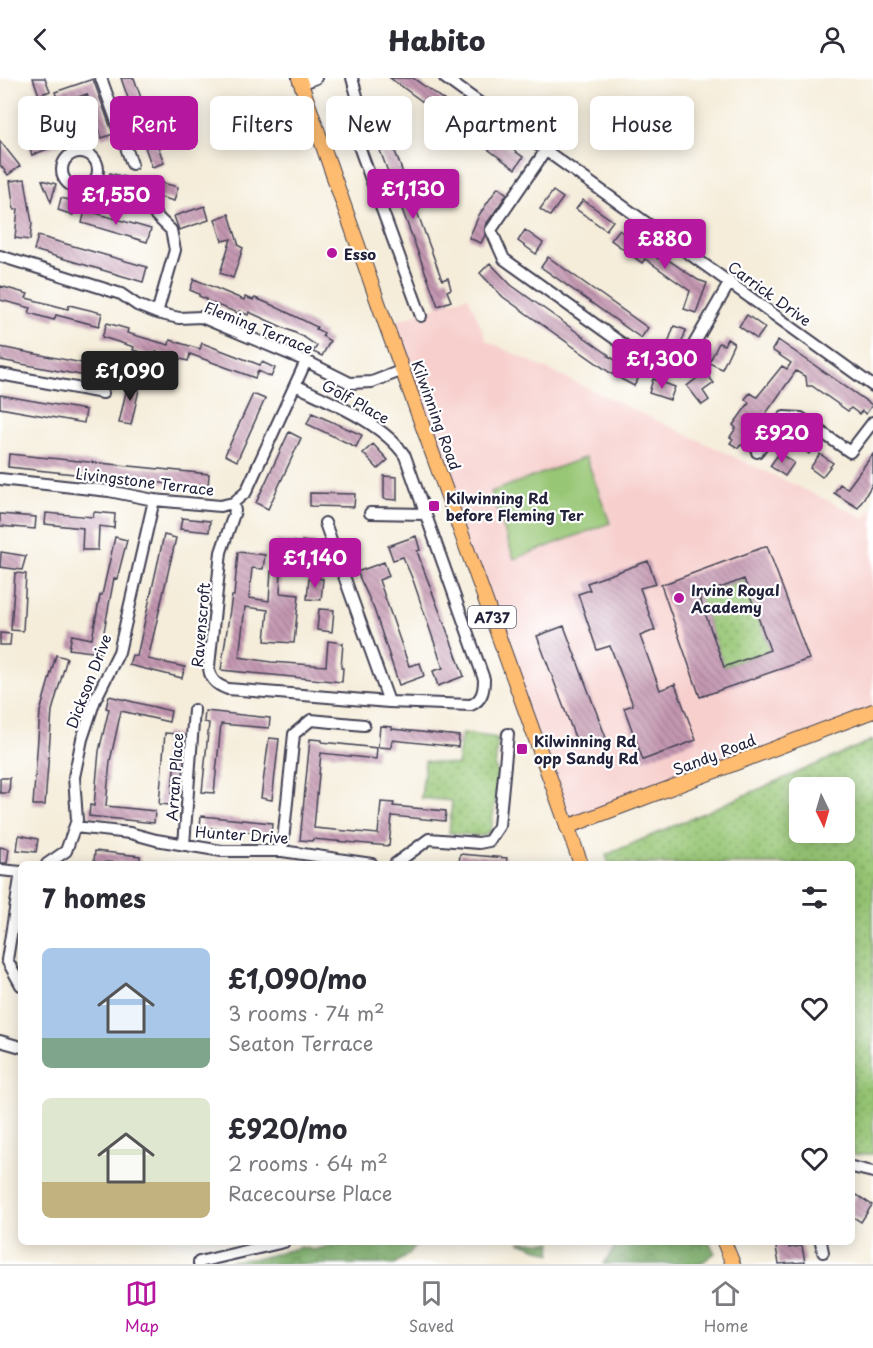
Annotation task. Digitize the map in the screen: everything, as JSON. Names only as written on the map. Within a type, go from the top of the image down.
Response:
[{"type":"main road","name":"Kilwinning Road","points":[[300,81],[580,861]]},
{"type":"main road","name":"Sandy Road","points":[[567,827],[873,711]]},
{"type":"main road","points":[[725,1245],[733,1264]]},
{"type":"street","points":[[101,78],[132,164]]},
{"type":"street","points":[[300,81],[316,78]]},
{"type":"street","points":[[352,78],[357,96],[353,130],[421,316]]},
{"type":"street","name":"Carrick Drive","points":[[445,78],[470,96]]},
{"type":"street","points":[[546,150],[491,230],[504,259],[649,363],[679,367],[689,365],[694,344],[730,282]]},
{"type":"street","name":"Carrick Drive","points":[[546,150],[873,386]]},
{"type":"street","points":[[90,185],[102,194],[149,209],[171,230],[175,250],[157,313]]},
{"type":"street","name":"Fleming Terrace","points":[[0,256],[121,294],[137,305],[157,313],[179,318],[201,317],[306,361],[341,380],[359,384],[379,380],[403,370]]},
{"type":"street","name":"Livingstone Terrace","points":[[0,479],[109,491],[154,500],[219,506],[233,503],[246,492],[306,361]]},
{"type":"street","points":[[0,374],[103,393]]},
{"type":"street","name":"Golf Place","points":[[295,385],[338,406],[395,442],[405,456],[426,514]]},
{"type":"street","points":[[757,452],[784,417],[801,418],[850,452],[873,422]]},
{"type":"street","name":"Dickson Drive","points":[[52,861],[66,851],[77,820],[74,777],[82,739],[95,700],[118,652],[154,500]]},
{"type":"street","name":"Ravenscroft","points":[[233,503],[235,511],[222,552],[209,666],[211,679],[228,689],[388,702],[471,705],[477,702],[484,688],[484,679],[426,514]]},
{"type":"street","points":[[370,513],[426,514]]},
{"type":"street","points":[[325,524],[388,702]]},
{"type":"street","name":"Arran Place","points":[[184,845],[194,711]]},
{"type":"street","points":[[282,851],[294,734],[311,720],[364,725]]},
{"type":"street","points":[[399,861],[429,839],[479,843],[489,841],[499,826],[508,734]]},
{"type":"street","name":"Hunter Drive","points":[[75,827],[130,833],[156,840],[222,851],[282,851],[351,861]]},
{"type":"street","points":[[0,870],[18,872]]},
{"type":"street","points":[[18,891],[7,960],[18,980]]},
{"type":"street","points":[[0,1041],[18,1046]]},
{"type":"street","points":[[855,1168],[873,1172]]},
{"type":"street","points":[[199,1264],[199,1262],[271,1245]]},
{"type":"shaded area","name":"Irvine Royal Academy","points":[[468,296],[487,341],[865,518],[873,507],[873,708],[567,827],[386,325]]},
{"type":"green space","points":[[586,457],[610,523],[514,559],[491,492]]},
{"type":"green space","points":[[744,579],[770,650],[724,667],[699,596]]},
{"type":"green space","points":[[462,733],[498,738],[495,768],[499,773],[491,831],[482,836],[449,833],[452,801],[421,798],[425,761],[457,765]]},
{"type":"green space","points":[[873,740],[873,1154],[855,1155],[855,861],[608,861],[606,855]]},
{"type":"green space","points":[[416,1245],[408,1255],[394,1264],[221,1264],[259,1258],[301,1247],[313,1250],[328,1246]]},
{"type":"green space","points":[[527,1245],[552,1245],[551,1254]]},
{"type":"green space","points":[[616,1245],[711,1245],[715,1253],[700,1264],[604,1264]]},
{"type":"building","points":[[33,78],[45,78],[50,91],[39,95]]},
{"type":"building","points":[[121,78],[134,78],[140,96],[127,96]]},
{"type":"building","points":[[390,78],[413,78],[438,96],[424,96],[424,103]]},
{"type":"building","points":[[93,79],[110,126],[110,135],[102,138],[98,126],[98,96],[88,96],[87,94],[56,96],[55,92]]},
{"type":"building","points":[[0,141],[20,166],[8,175],[0,165]]},
{"type":"building","points":[[30,150],[45,150],[32,155]]},
{"type":"building","points":[[146,150],[159,150],[164,163],[152,167]]},
{"type":"building","points":[[380,150],[395,150],[442,280],[448,278],[451,289],[447,291],[451,301],[438,306]]},
{"type":"building","points":[[489,150],[513,150],[523,157],[515,169]]},
{"type":"building","points":[[110,173],[125,177],[122,190],[106,186]]},
{"type":"building","points":[[25,179],[32,223],[30,240],[15,238],[18,209],[14,210],[10,181]]},
{"type":"building","points":[[147,179],[178,187],[174,201],[143,192]]},
{"type":"building","points":[[42,180],[56,184],[51,202]]},
{"type":"building","points":[[498,187],[507,194],[485,226],[485,235],[481,243],[469,238],[479,215]]},
{"type":"building","points":[[553,191],[563,198],[550,216],[540,209]]},
{"type":"building","points":[[61,198],[77,202],[73,215],[58,210]]},
{"type":"building","points":[[583,200],[613,221],[606,230],[576,209]]},
{"type":"building","points":[[205,206],[209,220],[179,230],[174,216]]},
{"type":"building","points":[[85,210],[151,229],[147,242],[82,223]]},
{"type":"building","points":[[229,214],[239,246],[243,248],[233,278],[220,273],[231,239],[222,241],[215,219]]},
{"type":"building","points":[[525,230],[543,243],[536,254],[518,241]]},
{"type":"building","points":[[619,230],[658,259],[661,255],[698,280],[707,283],[696,313],[684,309],[690,291],[645,259],[642,263],[611,240]]},
{"type":"building","points":[[38,236],[147,267],[143,282],[34,250]]},
{"type":"building","points":[[548,257],[648,328],[641,338],[541,267]]},
{"type":"building","points":[[490,263],[511,285],[608,356],[641,374],[634,386],[612,374],[503,297],[480,273]]},
{"type":"building","points":[[194,279],[244,300],[245,297],[253,300],[255,298],[272,305],[317,327],[316,329],[324,333],[322,336],[330,341],[322,356],[313,352],[317,346],[302,336],[249,312],[248,315],[239,311],[238,313],[206,301],[199,294],[190,290]]},
{"type":"building","points":[[0,286],[28,294],[26,298],[68,309],[69,305],[102,313],[99,326],[56,315],[54,320],[29,313],[31,308],[0,300]]},
{"type":"building","points":[[747,315],[765,328],[757,339],[739,326]]},
{"type":"building","points":[[107,323],[128,329],[127,333],[169,345],[170,340],[200,349],[202,343],[260,365],[262,362],[275,368],[271,377],[258,371],[255,378],[190,354],[188,361],[156,352],[155,356],[102,337]]},
{"type":"building","points":[[674,326],[686,330],[679,350],[667,346]]},
{"type":"building","points":[[727,339],[734,343],[722,369],[709,363],[719,343],[724,345]]},
{"type":"building","points":[[778,340],[872,405],[866,414],[862,411],[859,414],[851,408],[848,411],[812,386],[807,386],[806,377],[796,371],[743,446],[738,448],[730,443],[733,439],[730,437],[736,428],[733,425],[749,403],[745,399],[750,393],[757,397],[782,366],[787,369],[791,363],[772,350]]},
{"type":"building","points":[[0,347],[93,365],[91,377],[0,360]]},
{"type":"building","points":[[705,372],[714,383],[703,391],[709,400],[702,405],[687,386]]},
{"type":"building","points":[[129,378],[141,381],[131,425],[119,423]]},
{"type":"building","points":[[653,379],[675,387],[670,400],[649,393]]},
{"type":"building","points":[[253,394],[265,399],[237,461],[225,455]]},
{"type":"building","points":[[0,395],[86,410],[84,423],[0,408]]},
{"type":"building","points":[[312,413],[362,435],[356,447],[307,424]]},
{"type":"building","points":[[799,428],[818,441],[809,454],[790,440]]},
{"type":"building","points":[[289,432],[301,438],[268,509],[256,503]]},
{"type":"building","points":[[373,444],[388,460],[378,469],[363,453]]},
{"type":"building","points":[[779,453],[794,463],[785,476],[770,466]]},
{"type":"building","points":[[9,454],[209,474],[208,488],[8,467]]},
{"type":"building","points":[[820,454],[833,463],[822,477],[810,468]]},
{"type":"building","points":[[873,454],[873,483],[858,508],[834,493],[840,484],[847,489]]},
{"type":"building","points":[[384,476],[397,477],[397,500],[384,499]]},
{"type":"building","points":[[310,493],[355,494],[354,507],[310,506]]},
{"type":"building","points":[[94,512],[115,514],[114,528],[99,526],[98,550],[82,550],[83,528],[45,524],[46,513],[93,517]]},
{"type":"building","points":[[0,514],[36,517],[35,529],[0,526]]},
{"type":"building","points":[[182,518],[210,521],[209,532],[180,529]]},
{"type":"building","points":[[164,535],[176,538],[148,659],[185,667],[182,678],[129,665],[132,655],[137,656]]},
{"type":"building","points":[[416,536],[420,550],[417,551],[464,676],[438,686],[433,671],[443,668],[413,580],[403,557],[393,560],[388,546]]},
{"type":"building","points":[[115,537],[127,540],[117,579],[114,578],[100,653],[69,649],[72,635],[92,639],[100,595],[102,595]]},
{"type":"building","points":[[276,540],[316,543],[312,570],[298,568],[300,557],[274,554]]},
{"type":"building","points":[[352,544],[354,552],[345,555],[342,547]]},
{"type":"building","points":[[767,546],[809,659],[700,697],[661,585]],"holes":[[[744,579],[770,650],[724,667],[699,596]]]},
{"type":"building","points":[[1,552],[26,556],[22,570],[0,567]]},
{"type":"building","points":[[238,552],[265,555],[263,569],[252,568],[249,598],[269,601],[271,571],[281,572],[280,593],[299,595],[294,643],[265,641],[268,610],[245,607],[239,657],[326,666],[328,641],[343,643],[342,682],[221,670],[232,596],[234,596]]},
{"type":"building","points":[[648,561],[656,584],[640,588],[655,630],[640,636],[660,690],[675,684],[696,740],[643,760],[624,708],[633,705],[610,646],[597,650],[578,594],[590,590],[587,583]]},
{"type":"building","points":[[384,562],[389,576],[379,580],[409,666],[420,663],[424,676],[399,685],[374,609],[357,572]]},
{"type":"building","points":[[15,573],[26,574],[23,631],[11,630]]},
{"type":"building","points":[[309,577],[323,579],[321,600],[307,599]]},
{"type":"building","points":[[319,609],[334,610],[332,632],[317,630]]},
{"type":"building","points":[[564,626],[606,738],[579,748],[537,636]]},
{"type":"building","points":[[0,633],[11,634],[10,645],[0,645]]},
{"type":"building","points":[[56,655],[67,658],[52,711],[45,805],[33,805],[40,712]]},
{"type":"building","points":[[109,696],[171,711],[169,722],[121,711],[110,761],[106,806],[155,811],[154,823],[89,816],[90,805],[94,806],[99,751],[109,709],[106,708]]},
{"type":"building","points":[[205,711],[270,718],[269,728],[221,724],[214,793],[202,792],[209,723],[204,722]]},
{"type":"building","points":[[380,726],[459,736],[458,747],[392,740],[391,748],[378,747]]},
{"type":"building","points":[[165,733],[177,734],[171,805],[159,804]]},
{"type":"building","points":[[269,738],[279,739],[272,800],[261,798]]},
{"type":"building","points":[[310,739],[377,748],[376,759],[321,753],[314,828],[378,834],[381,802],[394,803],[393,806],[446,811],[445,821],[392,816],[389,846],[313,839],[312,841],[300,840]]},
{"type":"building","points":[[0,778],[10,778],[9,793],[0,793]]},
{"type":"building","points":[[201,816],[272,823],[271,834],[200,827]]},
{"type":"building","points":[[19,835],[38,839],[36,852],[17,850]]},
{"type":"building","points":[[0,847],[9,849],[7,863],[0,863]]},
{"type":"building","points":[[95,851],[140,856],[140,861],[94,861]]},
{"type":"building","points":[[460,854],[507,858],[506,861],[459,861]]},
{"type":"building","points":[[857,1195],[872,1205],[861,1222],[855,1218]]},
{"type":"building","points":[[776,1245],[788,1245],[789,1248],[802,1246],[805,1262],[779,1264]]},
{"type":"place","name":"Esso","points":[[332,253]]},
{"type":"place","name":"Kilwinning Rd before Fleming Ter","points":[[434,506]]},
{"type":"place","name":"Irvine Royal Academy","points":[[679,598]]},
{"type":"place","name":"Kilwinning Rd opp Sandy Rd","points":[[522,749]]}]
